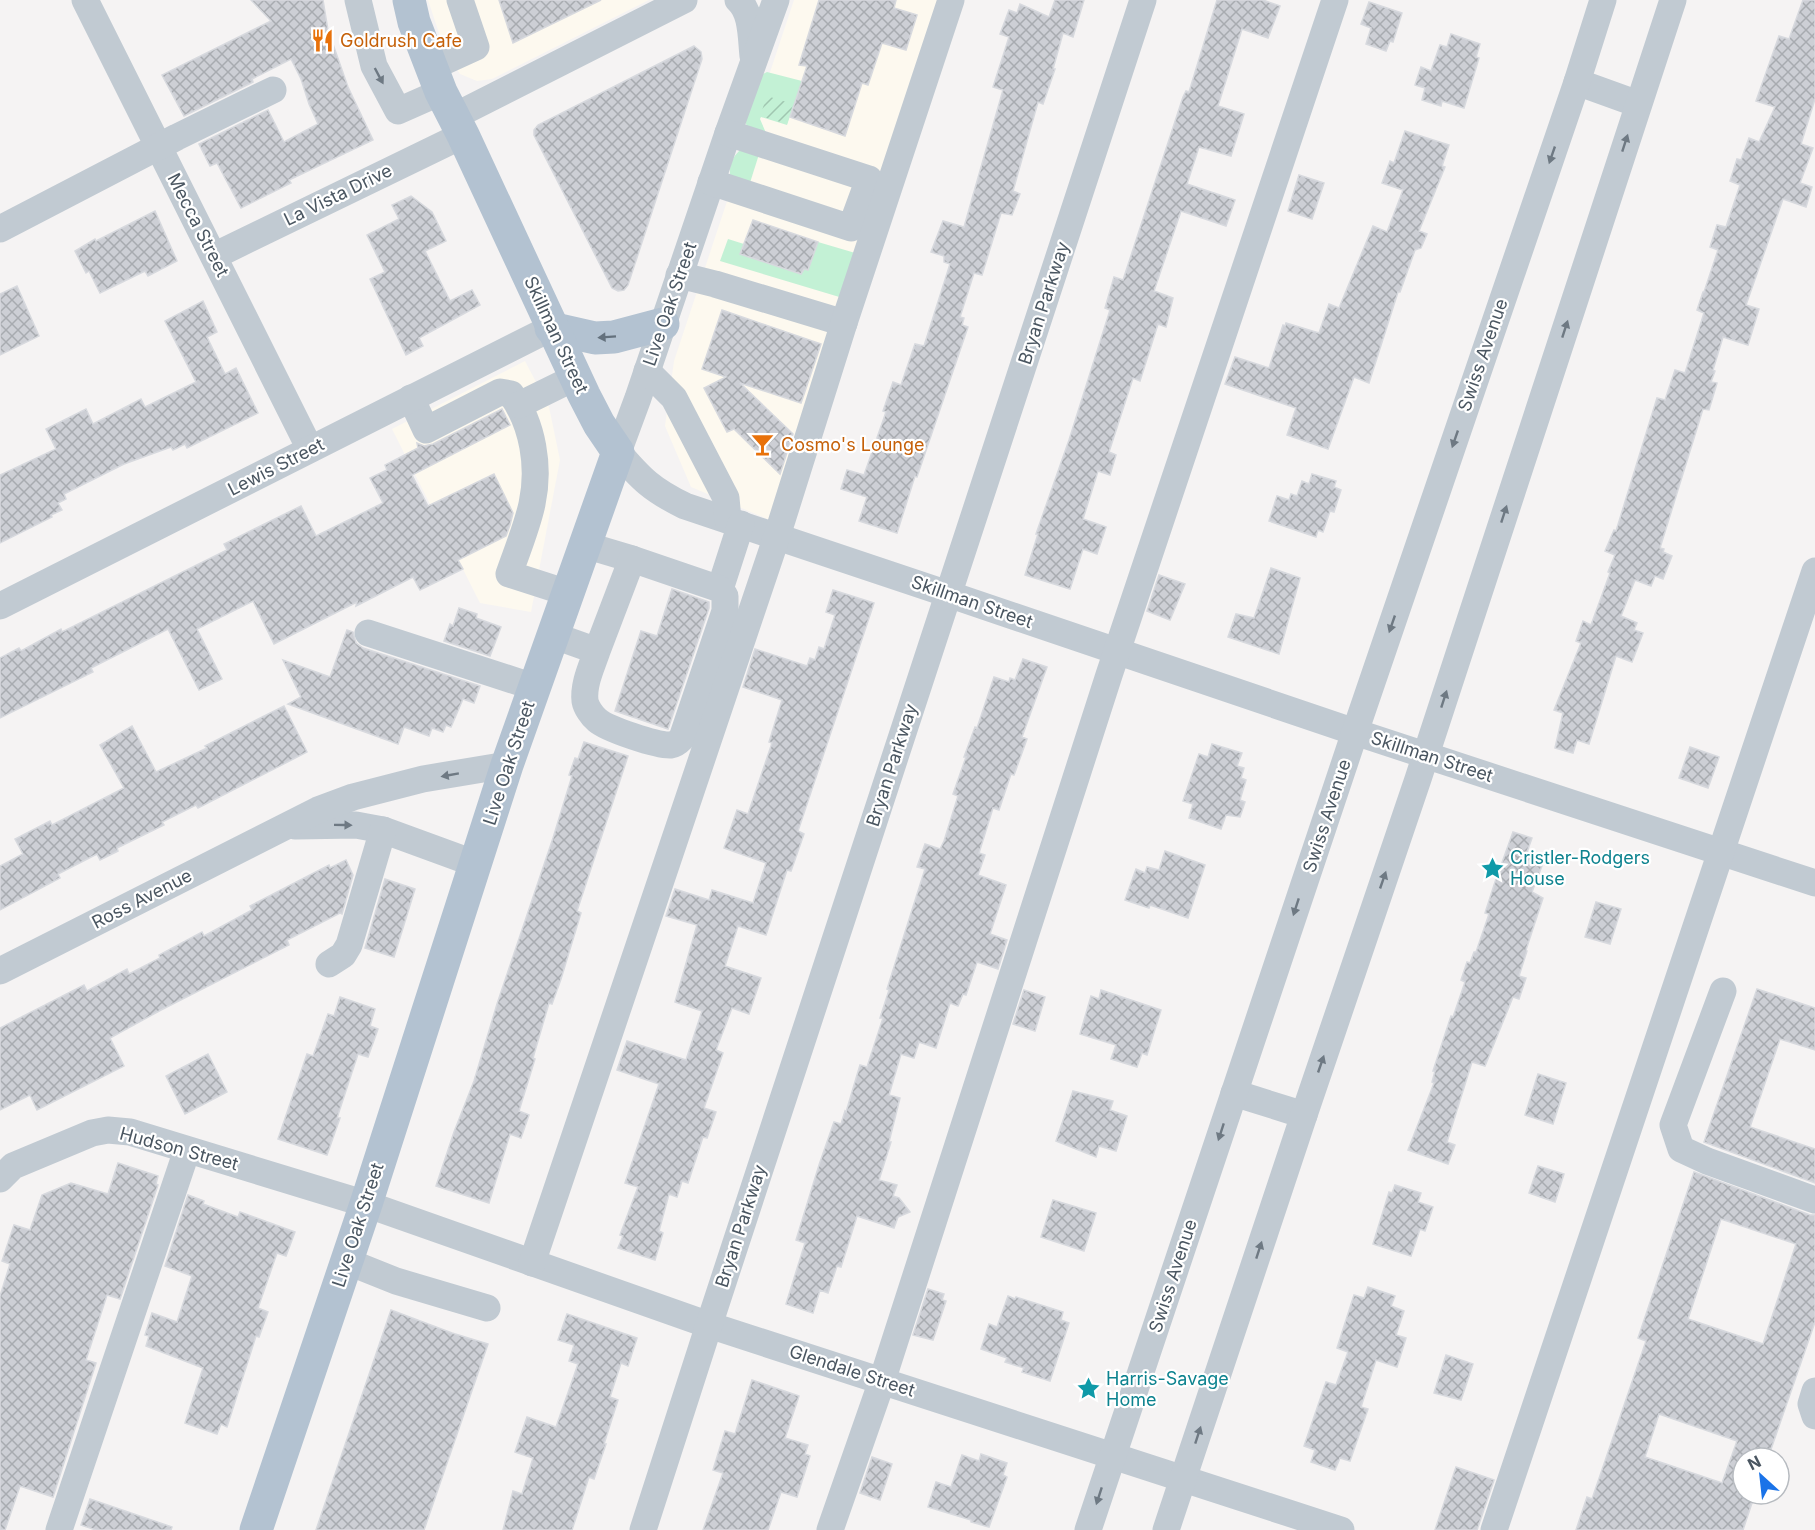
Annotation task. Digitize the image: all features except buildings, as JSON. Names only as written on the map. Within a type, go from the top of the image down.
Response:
[{"type":"main road","name":"Skillman Street","points":[[409,0],[414,22],[447,103],[551,328],[599,424],[618,452]]},
{"type":"main road","points":[[551,328],[595,338],[614,337],[663,324]]},
{"type":"main road","name":"Live Oak Street","points":[[256,1530],[366,1204],[507,765],[618,452]]},
{"type":"street","name":"Mecca Street","points":[[85,0],[310,449]]},
{"type":"street","points":[[358,0],[374,66],[398,111],[447,103],[476,46],[460,0]]},
{"type":"street","name":"La Vista Drive","points":[[214,256],[447,103],[684,0]]},
{"type":"street","points":[[738,0],[742,3],[748,18],[753,59]]},
{"type":"street","name":"Live Oak Street","points":[[618,452],[753,59],[776,0]]},
{"type":"street","points":[[532,1263],[777,536],[844,323],[951,0]]},
{"type":"street","name":"Bryan Parkway","points":[[643,1530],[1143,0]]},
{"type":"street","points":[[830,1530],[882,1381],[1117,651],[1335,0]]},
{"type":"street","name":"Swiss Avenue","points":[[1088,1530],[1603,0]]},
{"type":"street","points":[[1166,1530],[1425,755],[1673,0]]},
{"type":"street","points":[[1577,82],[1638,104]]},
{"type":"street","points":[[0,228],[273,90]]},
{"type":"street","points":[[711,182],[851,228],[869,179],[728,134]]},
{"type":"street","points":[[679,275],[844,323]]},
{"type":"street","name":"Lewis Street","points":[[0,606],[551,328]]},
{"type":"street","points":[[484,362],[510,399],[531,435],[535,464],[532,503],[509,574],[568,593]]},
{"type":"street","points":[[647,371],[674,398],[726,498],[735,522],[720,588]]},
{"type":"street","points":[[411,398],[426,430],[576,377]]},
{"type":"street","name":"Skillman Street","points":[[618,452],[641,478],[665,496],[685,506],[1355,732],[1815,883]]},
{"type":"street","points":[[585,545],[632,559],[720,588],[725,596],[725,611],[682,738],[678,743],[671,745],[657,743],[609,727],[597,720],[585,702],[587,684],[597,651],[632,559]]},
{"type":"street","points":[[1494,1530],[1815,571]]},
{"type":"street","points":[[368,633],[534,687]]},
{"type":"street","points":[[552,635],[597,651]]},
{"type":"street","name":"Ross Avenue","points":[[0,971],[318,810],[353,796],[423,779],[507,765]]},
{"type":"street","name":"Ross Avenue","points":[[285,826],[356,825],[383,830],[476,864]]},
{"type":"street","points":[[329,964],[344,955],[349,945],[383,830]]},
{"type":"street","points":[[1723,991],[1673,1125],[1681,1149],[1815,1200]]},
{"type":"street","points":[[1234,1093],[1304,1115]]},
{"type":"street","name":"Hudson Street","points":[[0,1179],[13,1166],[92,1133],[108,1130],[130,1132],[366,1204]]},
{"type":"street","points":[[59,1530],[187,1150]]},
{"type":"street","name":"Glendale Street","points":[[366,1204],[709,1325],[1341,1530]]},
{"type":"street","points":[[346,1261],[396,1281],[487,1308]]},
{"type":"street","points":[[1815,1391],[1811,1404],[1815,1416]]},
{"type":"shaded area","points":[[428,0],[649,0],[492,79],[477,81],[460,74],[445,51]]},
{"type":"shaded area","points":[[794,0],[963,0],[782,525],[691,487],[665,426],[674,361]]},
{"type":"shaded area","points":[[525,361],[549,407],[560,460],[531,612],[480,603],[392,429]]},
{"type":"green space","points":[[767,72],[802,81],[787,125],[761,117],[766,133],[748,129],[745,121],[761,75]]},
{"type":"green space","points":[[767,96],[793,104],[787,124],[760,116]]},
{"type":"green space","points":[[740,150],[760,151],[749,186],[730,175],[732,161]]},
{"type":"green space","points":[[728,239],[744,244],[741,251],[803,271],[808,270],[818,242],[862,255],[846,299],[720,261]]},
{"type":"place","name":"Goldrush Cafe","points":[[322,41]]},
{"type":"place","name":"Cosmo's Lounge","points":[[763,445]]},
{"type":"place","name":"Cristler-Rodgers House","points":[[1492,868]]},
{"type":"place","name":"Harris-Savage Home","points":[[1088,1389]]}]
